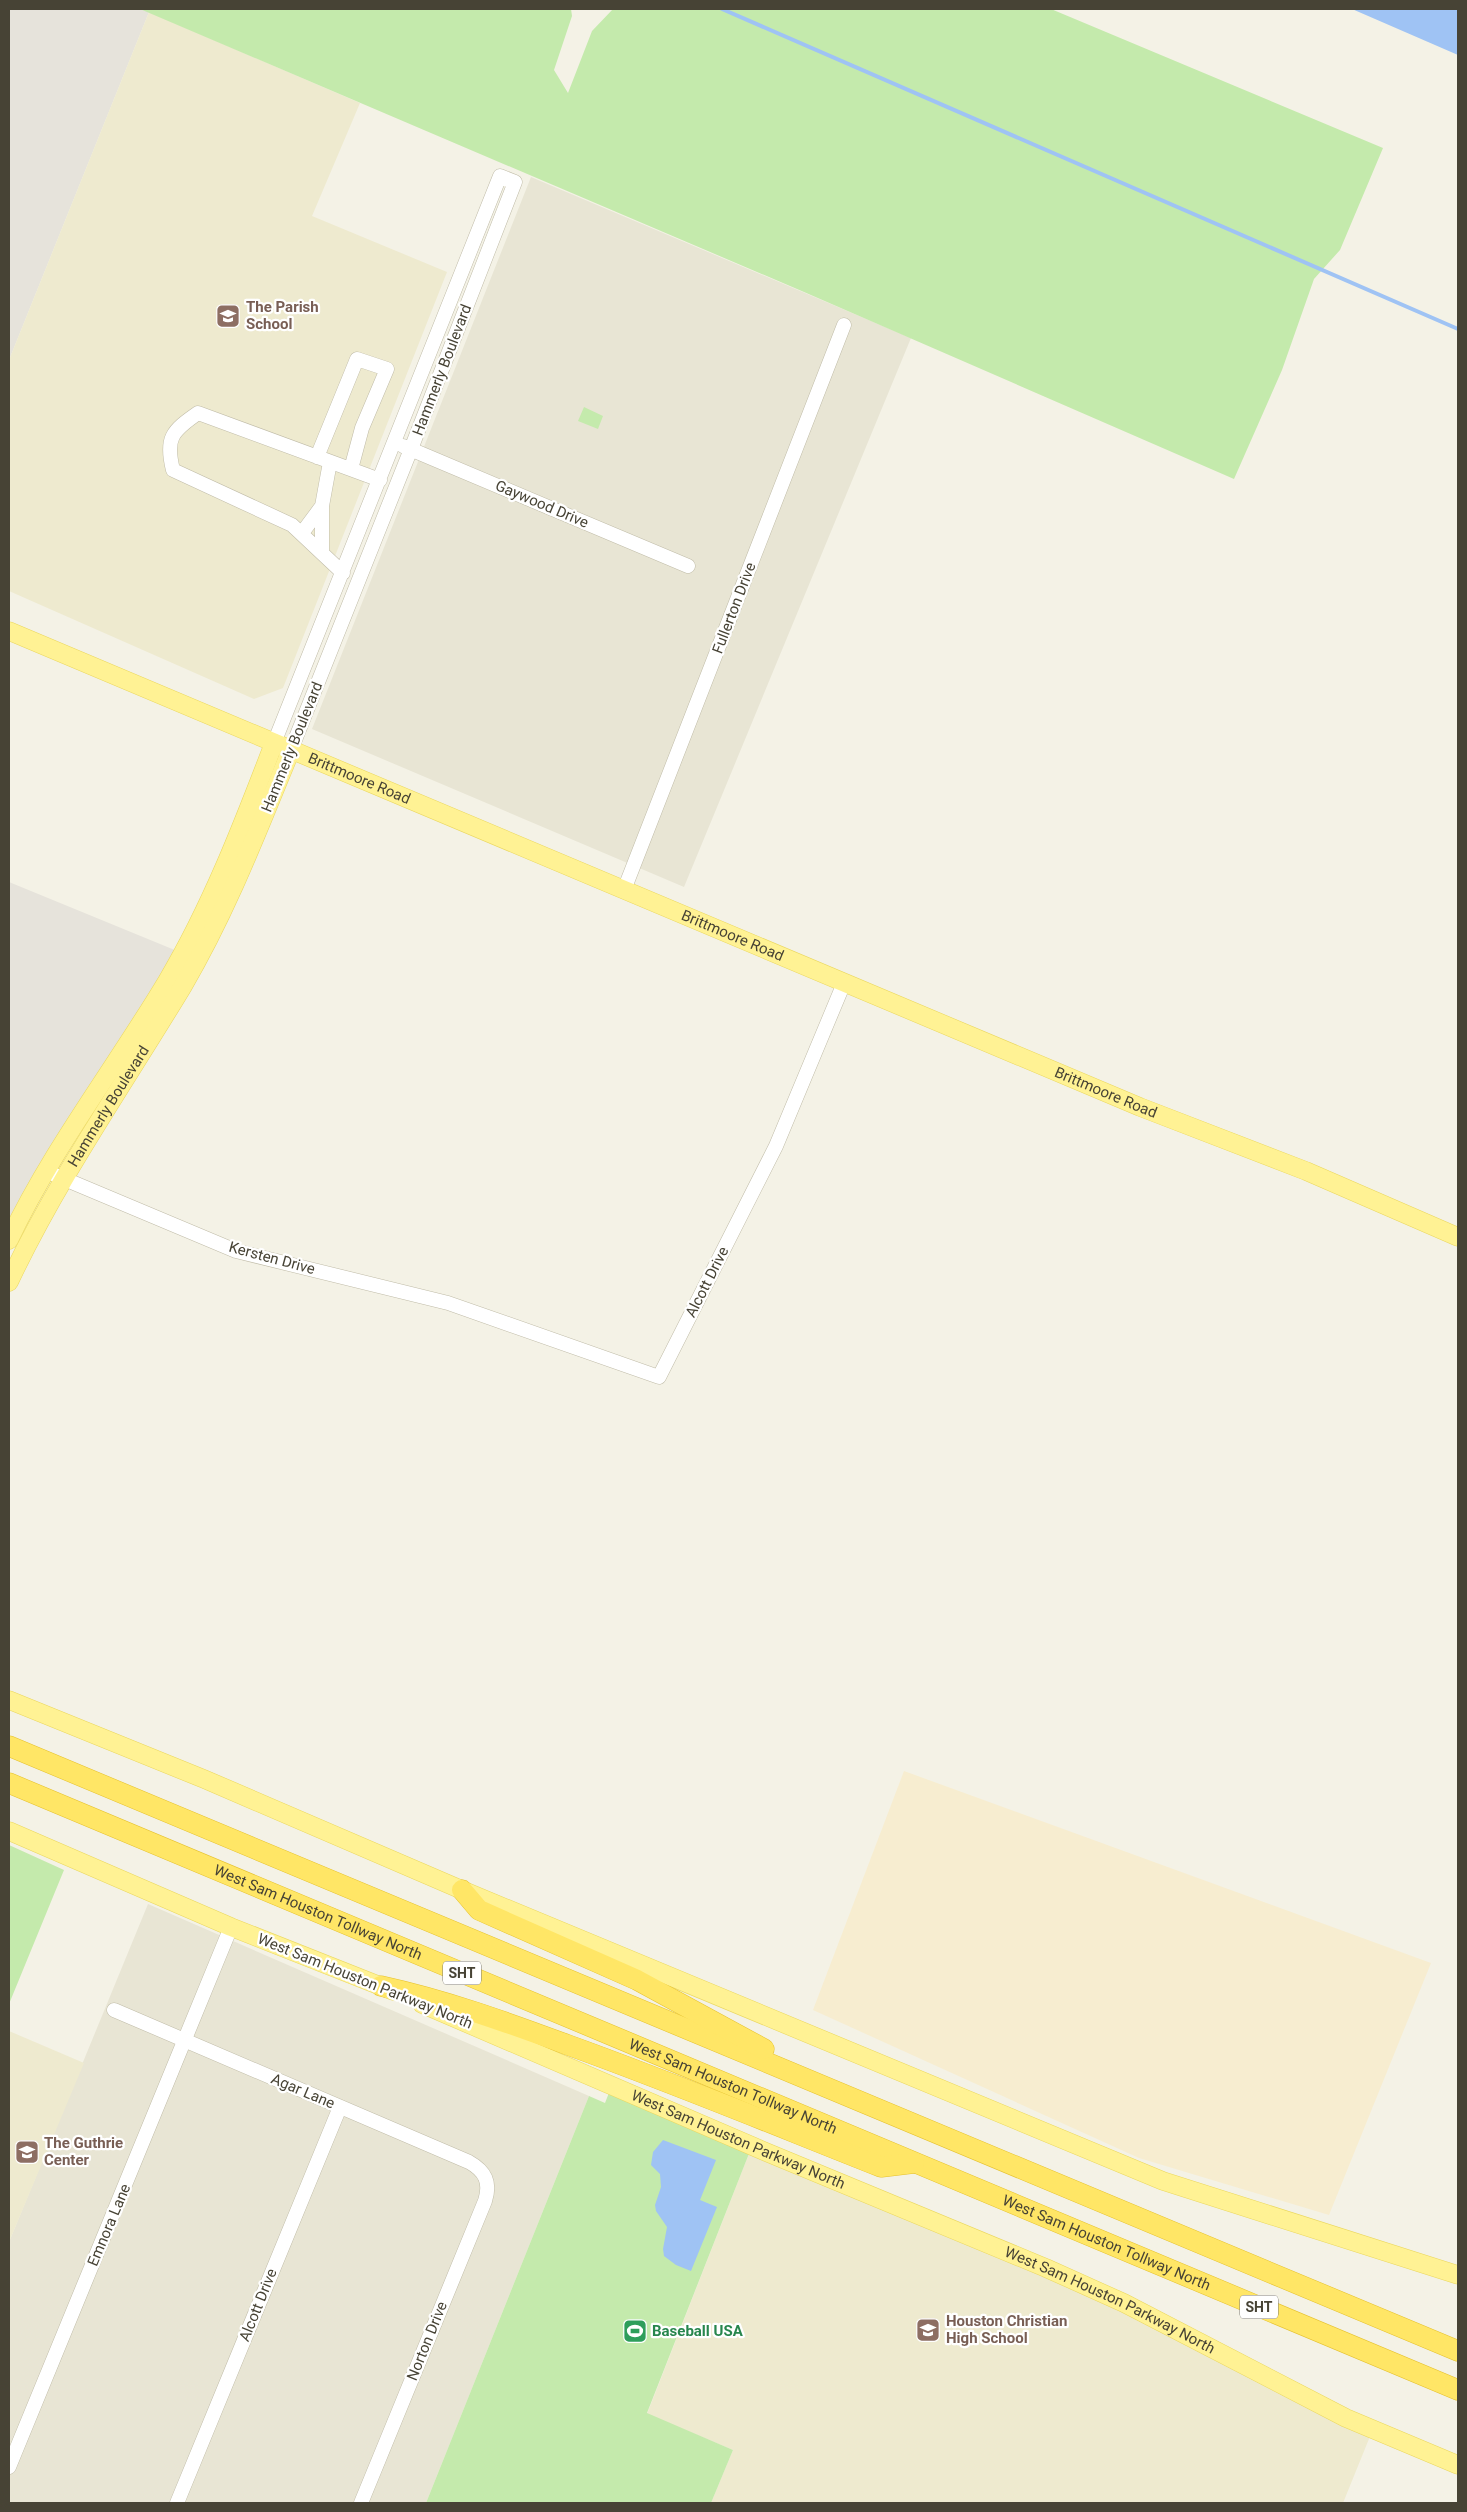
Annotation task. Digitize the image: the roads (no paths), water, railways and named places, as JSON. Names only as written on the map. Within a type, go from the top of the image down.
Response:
[{"type":"highway","name":"SHT","points":[[9,1746],[1458,2351]]},
{"type":"highway","name":"West Sam Houston Tollway North","points":[[9,1783],[1458,2390]]},
{"type":"highway","points":[[462,1890],[479,1910],[637,1980],[872,2106]]},
{"type":"highway","points":[[381,1986],[444,2001],[585,2051],[881,2168],[916,2163]]},
{"type":"main road","name":"Brittmoore Road","points":[[9,631],[1140,1108],[1306,1172],[1458,1237]]},
{"type":"main road","name":"Hammerly Boulevard","points":[[9,1240],[46,1171],[124,1051],[178,959],[243,823],[274,743]]},
{"type":"main road","name":"Hammerly Boulevard","points":[[9,1282],[31,1235],[63,1178],[183,985],[210,935],[262,824],[291,750]]},
{"type":"main road","points":[[9,1700],[204,1779],[462,1890],[1162,2181],[1458,2275]]},
{"type":"main road","name":"West Sam Houston Parkway North","points":[[9,1831],[231,1927],[381,1986],[766,2152],[1046,2268],[1124,2303],[1346,2418],[1458,2465]]},
{"type":"street","name":"Hammerly Boulevard","points":[[274,743],[500,176],[515,182],[291,750]]},
{"type":"street","points":[[450,304],[465,310]]},
{"type":"street","name":"Fullerton Drive","points":[[624,890],[844,325]]},
{"type":"street","points":[[316,457],[357,359],[388,369],[362,428],[351,469]]},
{"type":"street","points":[[343,573],[292,524],[173,470],[168,450],[176,428],[198,413],[380,480]]},
{"type":"street","name":"Gaywood Drive","points":[[395,443],[688,566]]},
{"type":"street","points":[[322,553],[322,506],[330,462]]},
{"type":"street","points":[[302,533],[322,506]]},
{"type":"street","points":[[352,551],[367,559]]},
{"type":"street","name":"Alcott Drive","points":[[448,1304],[659,1377],[776,1146],[844,982]]},
{"type":"street","name":"Kersten Drive","points":[[46,1171],[236,1251],[448,1304]]},
{"type":"street","name":"Emnora Lane","points":[[9,2467],[186,2041],[231,1927]]},
{"type":"street","name":"Agar Lane","points":[[114,2010],[469,2162],[481,2169],[487,2178]]},
{"type":"street","name":"Alcott Drive","points":[[177,2503],[340,2107]]},
{"type":"street","name":"Norton Drive","points":[[360,2503],[485,2201],[489,2190],[487,2178]]},
{"type":"water","points":[[1352,9],[1458,9],[1458,55]]},
{"type":"water","points":[[663,2140],[716,2160],[700,2200],[717,2207],[691,2271],[676,2265],[664,2256],[663,2249],[667,2227],[656,2211],[655,2205],[661,2187],[660,2174],[651,2165],[653,2152]]},
{"type":"waterway","points":[[722,9],[1458,329]]},
{"type":"place","name":"The Parish School","points":[[228,316]]},
{"type":"place","name":"The Guthrie Center","points":[[27,2152]]},
{"type":"place","name":"Houston Christian High School","points":[[928,2330]]},
{"type":"place","name":"Baseball USA","points":[[635,2331]]}]
